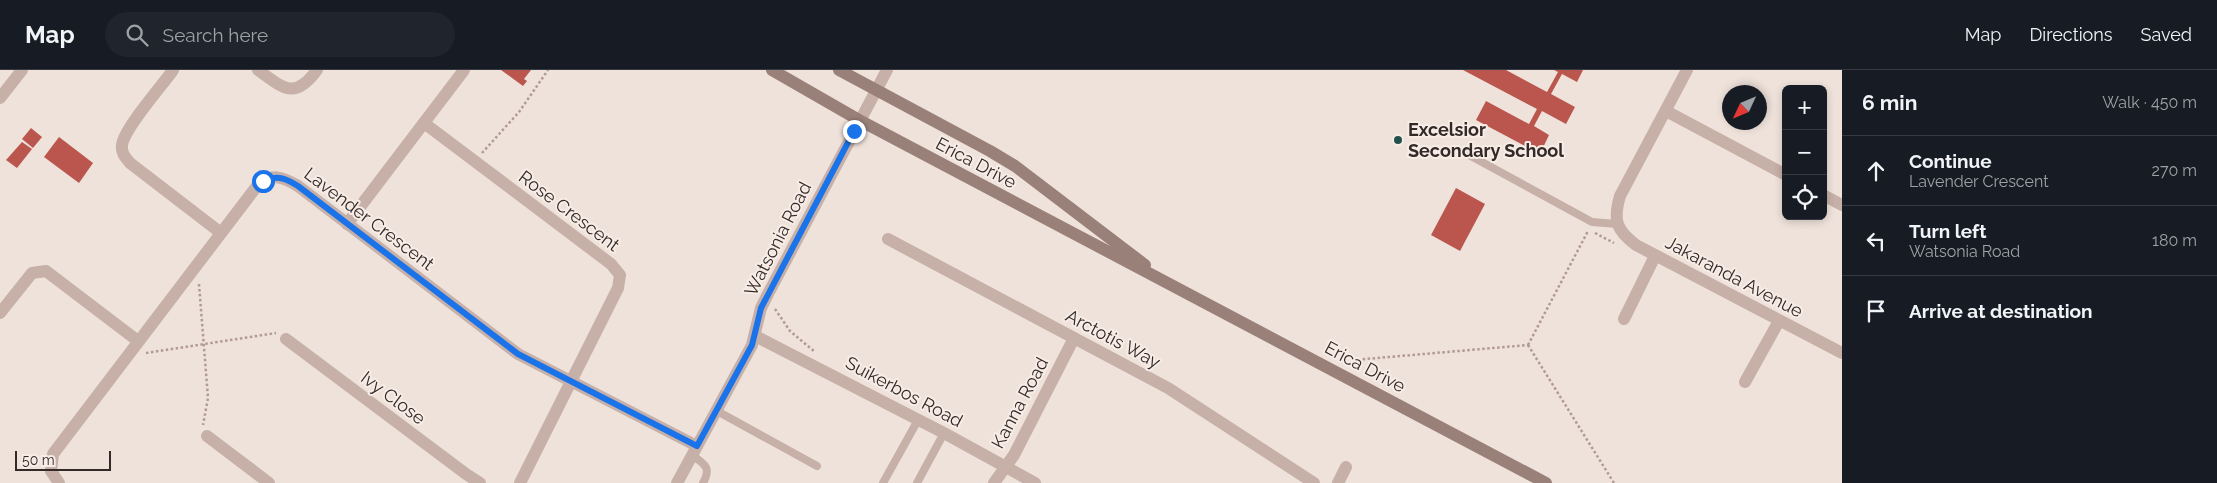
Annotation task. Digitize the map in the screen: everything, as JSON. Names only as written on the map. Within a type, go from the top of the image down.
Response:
[{"type":"main road","name":"Erica Drive","points":[[772,70],[859,120],[1112,255],[1167,281],[1546,483]]},
{"type":"main road","name":"Erica Drive","points":[[839,70],[1015,166],[1167,281]]},
{"type":"street","points":[[0,98],[22,70]]},
{"type":"street","points":[[173,70],[127,132],[122,146],[123,154],[130,163],[221,233]]},
{"type":"street","points":[[258,70],[279,86],[292,90],[300,89],[318,70]]},
{"type":"street","points":[[347,224],[464,70]]},
{"type":"street","name":"Watsonia Road","points":[[677,483],[717,411],[755,336],[761,308],[887,70]]},
{"type":"street","points":[[1617,224],[1615,213],[1620,196],[1687,70]]},
{"type":"street","points":[[1666,111],[1782,173]]},
{"type":"street","name":"Rose Crescent","points":[[424,123],[611,264],[620,275],[618,288],[571,381]]},
{"type":"street","name":"Lavender Crescent","points":[[59,483],[51,471],[53,454],[221,233],[263,181],[277,177],[285,178],[298,186],[518,354],[571,381],[694,450]]},
{"type":"street","points":[[1827,197],[1842,205]]},
{"type":"street","name":"Jakaranda Avenue","points":[[1617,224],[1628,239],[1656,256],[1842,353]]},
{"type":"street","name":"Arctotis Way","points":[[888,239],[1168,388],[1314,483]]},
{"type":"street","points":[[1624,320],[1656,256]]},
{"type":"street","points":[[0,313],[32,274],[46,272],[138,341]]},
{"type":"street","points":[[1745,382],[1779,321]]},
{"type":"street","name":"Ivy Close","points":[[281,336],[480,483]]},
{"type":"street","name":"Suikerbos Road","points":[[755,336],[944,433],[1034,483]]},
{"type":"street","name":"Kanna Road","points":[[994,483],[1014,455],[1074,338]]},
{"type":"street","points":[[520,483],[571,381]]},
{"type":"street","points":[[207,436],[269,483]]},
{"type":"street","points":[[1338,483],[1346,467]]},
{"type":"lane","points":[[1469,155],[1592,222],[1617,224]]},
{"type":"lane","points":[[717,411],[817,466]]},
{"type":"lane","points":[[884,483],[918,420]]},
{"type":"lane","points":[[918,483],[944,433]]},
{"type":"lane","points":[[694,450],[707,469],[707,475],[703,483]]},
{"type":"path","points":[[474,161],[519,112],[548,70]]},
{"type":"path","points":[[1528,345],[1589,230],[1620,246]]},
{"type":"path","points":[[198,276],[208,398],[202,422]]},
{"type":"path","points":[[774,303],[782,322],[816,353]]},
{"type":"path","points":[[137,354],[203,344],[281,336]]},
{"type":"path","points":[[1352,368],[1354,360],[1528,345]]},
{"type":"path","points":[[1528,345],[1614,483]]},
{"type":"building","points":[[501,70],[531,70],[524,79],[527,81],[523,86]]},
{"type":"building","points":[[1463,70],[1506,70],[1547,92],[1558,72],[1554,70],[1583,70],[1577,82],[1562,74],[1551,94],[1575,107],[1566,124],[1542,111],[1534,126],[1549,135],[1540,154],[1476,120],[1486,101],[1529,124],[1537,109]]},
{"type":"building","points":[[31,128],[42,137],[33,148],[22,139]]},
{"type":"building","points":[[59,137],[93,163],[79,183],[44,157]]},
{"type":"building","points":[[22,142],[32,149],[17,168],[6,160]]},
{"type":"building","points":[[1456,188],[1485,204],[1460,251],[1431,235]]},
{"type":"place","name":"Excelsior Secondary School","points":[[1398,140]]},
{"type":"route","points":[[263,181],[277,177],[285,178],[298,186],[518,354],[697,446],[752,345],[761,308],[854,131]]}]
